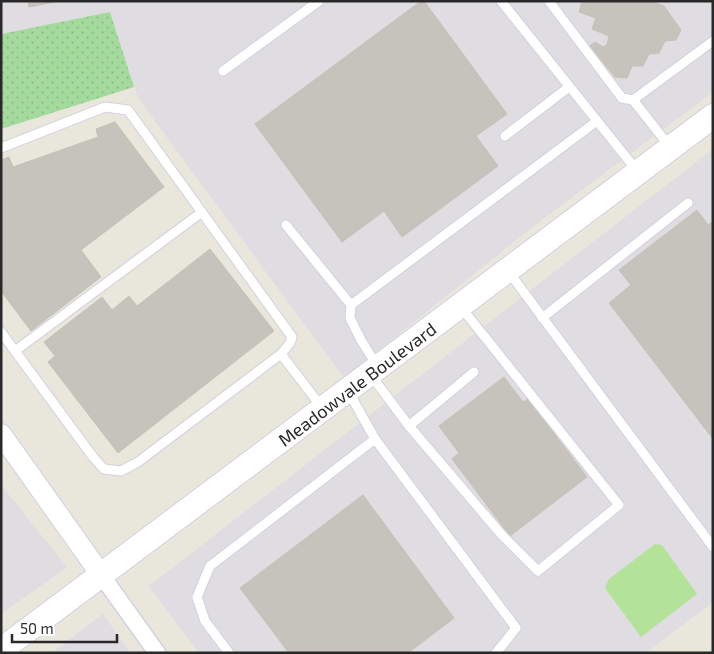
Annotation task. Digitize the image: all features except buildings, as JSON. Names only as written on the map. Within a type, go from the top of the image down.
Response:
[{"type":"main road","name":"Meadowvale Boulevard","points":[[1,650],[713,116]]},
{"type":"street","points":[[1,434],[157,653]]},
{"type":"lane","points":[[223,71],[319,1]]},
{"type":"lane","points":[[501,1],[638,172]]},
{"type":"lane","points":[[549,1],[622,98],[633,100],[671,148]]},
{"type":"lane","points":[[633,100],[713,41]]},
{"type":"lane","points":[[505,136],[569,87]]},
{"type":"lane","points":[[1,148],[105,107],[128,110],[292,337],[290,343],[281,354],[138,462],[121,471],[104,469],[1,332]]},
{"type":"lane","points":[[351,306],[597,121]]},
{"type":"lane","points":[[542,318],[688,203]]},
{"type":"lane","points":[[15,351],[202,212]]},
{"type":"lane","points":[[286,226],[351,306],[350,318],[374,371],[409,426],[501,534],[538,571],[619,506],[460,306]]},
{"type":"lane","points":[[508,270],[713,547]]},
{"type":"lane","points":[[281,354],[323,409]]},
{"type":"lane","points":[[409,426],[474,372]]},
{"type":"lane","points":[[347,391],[376,440],[516,628],[496,653]]},
{"type":"lane","points":[[228,653],[205,621],[197,597],[210,566],[376,440]]},
{"type":"shaded area","points":[[1,1],[713,1],[713,92],[535,225],[344,378],[138,98],[110,12],[1,34]]},
{"type":"shaded area","points":[[713,149],[713,602],[646,653],[199,653],[149,586]]},
{"type":"shaded area","points":[[1,485],[67,567],[1,614]]},
{"type":"shaded area","points":[[103,614],[130,653],[52,653]]},
{"type":"green space","points":[[110,12],[134,87],[1,129],[1,34]]},
{"type":"green space","points":[[655,544],[662,545],[697,594],[641,637],[605,588],[609,579]]}]
